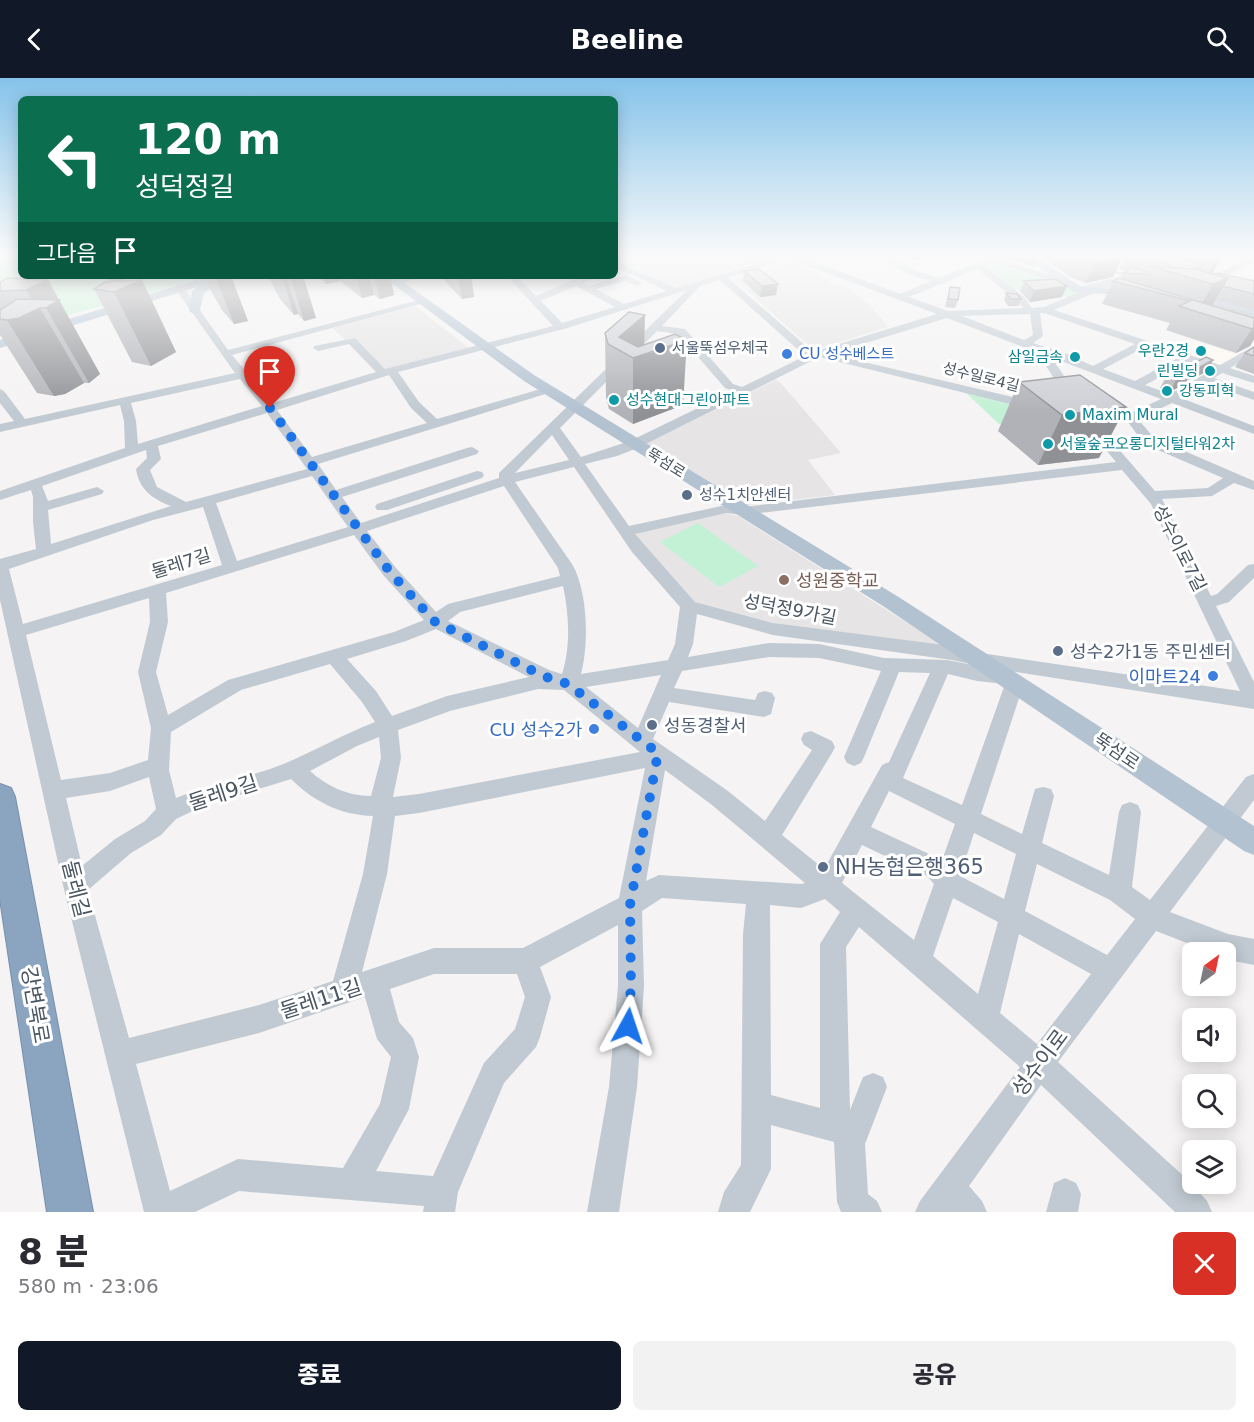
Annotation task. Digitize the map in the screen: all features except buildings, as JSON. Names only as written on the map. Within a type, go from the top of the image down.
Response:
[{"type":"highway","name":"강변북로","points":[[0,797],[70,1212]]},
{"type":"main road","points":[[0,343],[117,307]]},
{"type":"main road","points":[[0,343],[118,307]]},
{"type":"main road","name":"뚝섬로","points":[[430,307],[548,390],[981,660],[1254,842]]},
{"type":"main road","points":[[1220,307],[1254,318]]},
{"type":"main road","points":[[1231,307],[1254,313]]},
{"type":"street","points":[[193,307],[225,354],[270,408],[390,572],[434,621],[543,676],[568,684],[652,751],[720,798],[919,961],[1039,1064],[1177,1191],[1196,1212]]},
{"type":"street","points":[[225,354],[404,307]]},
{"type":"street","points":[[541,307],[560,327]]},
{"type":"street","points":[[0,495],[150,444],[388,372],[560,327],[623,307]]},
{"type":"street","points":[[568,684],[574,674],[576,654],[576,618],[570,579],[566,568],[504,476],[675,307]]},
{"type":"street","name":"성수일로4길","points":[[757,307],[814,355],[1041,408]]},
{"type":"street","points":[[934,307],[1095,369],[1126,376],[1137,385],[1254,430]]},
{"type":"street","points":[[1032,307],[1037,311]]},
{"type":"street","points":[[1037,311],[1048,307]]},
{"type":"street","points":[[353,523],[574,461],[612,453],[635,444],[814,355],[945,310],[1037,311],[1144,343],[1254,380]]},
{"type":"street","points":[[1026,343],[1038,336],[1037,311]]},
{"type":"street","points":[[654,328],[681,331],[729,386],[738,389]]},
{"type":"street","points":[[1243,338],[1254,342]]},
{"type":"street","points":[[318,348],[351,340],[388,372],[415,405],[434,423]]},
{"type":"street","points":[[1095,369],[1144,343]]},
{"type":"street","points":[[1083,414],[1131,418],[1171,399],[1254,349]]},
{"type":"street","points":[[1152,363],[1172,353]]},
{"type":"street","name":"성수이로7길","points":[[1063,356],[1050,363],[1083,414],[1158,503],[1254,701]]},
{"type":"street","points":[[1137,385],[1187,358]]},
{"type":"street","points":[[0,428],[242,375]]},
{"type":"street","points":[[1205,379],[1254,396]]},
{"type":"street","points":[[0,565],[148,516],[208,501],[313,467],[434,423],[548,390]]},
{"type":"street","points":[[0,393],[22,423]]},
{"type":"street","points":[[124,400],[130,421],[132,450]]},
{"type":"street","points":[[1131,418],[1149,441],[1254,486]]},
{"type":"street","points":[[553,427],[574,461],[638,549],[689,606],[684,644],[663,694],[652,751],[630,905],[631,986],[624,1076],[603,1212]]},
{"type":"street","points":[[150,444],[154,459],[143,469],[143,475],[150,489],[186,507]]},
{"type":"street","points":[[334,495],[465,453],[477,476],[491,486]]},
{"type":"street","points":[[626,531],[726,509],[744,511],[1126,465]]},
{"type":"street","points":[[353,523],[477,476]]},
{"type":"street","points":[[1152,495],[1212,492],[1233,477]]},
{"type":"street","points":[[33,484],[39,491],[44,552]]},
{"type":"street","points":[[40,508],[97,491]]},
{"type":"street","points":[[208,501],[231,568]]},
{"type":"street","name":"둘레7길","points":[[16,633],[231,568],[353,523]]},
{"type":"street","name":"둘레길","points":[[0,565],[75,885],[160,1212]]},
{"type":"street","points":[[1207,603],[1223,598],[1254,569]]},
{"type":"street","points":[[160,728],[227,688],[400,637],[434,621],[454,608],[570,579]]},
{"type":"street","points":[[157,591],[159,622],[147,672],[160,728],[158,765],[168,812]]},
{"type":"street","name":"성덕정9가길","points":[[689,606],[773,629],[952,653],[981,660]]},
{"type":"street","points":[[568,684],[769,650],[819,651],[892,666],[942,667],[1011,680],[968,819],[919,961]]},
{"type":"street","points":[[333,656],[356,681],[387,725],[391,747],[381,800],[385,807],[375,874],[344,991]]},
{"type":"street","name":"뚝섬로","points":[[981,660],[1254,701]]},
{"type":"street","points":[[854,758],[892,666]]},
{"type":"street","points":[[828,886],[889,771],[895,773],[942,667]]},
{"type":"street","name":"둘레9길","points":[[75,885],[87,878],[110,855],[153,828],[168,812],[197,799],[294,769],[350,740],[447,704],[538,681],[568,684]]},
{"type":"street","points":[[663,694],[764,709],[765,698]]},
{"type":"street","points":[[768,837],[825,747],[810,739]]},
{"type":"street","points":[[294,769],[306,782],[328,795],[343,801],[385,807],[429,803],[652,751]]},
{"type":"street","points":[[53,791],[110,782],[158,765]]},
{"type":"street","points":[[885,779],[1119,892],[1153,917],[1228,947],[1254,951]]},
{"type":"street","name":"성수이로","points":[[931,1212],[1039,1064],[1225,824],[1254,783]]},
{"type":"street","points":[[985,1018],[1042,796]]},
{"type":"street","points":[[1119,892],[1130,812]]},
{"type":"street","points":[[857,832],[935,868],[946,881],[1111,970]]},
{"type":"street","name":"둘레11길","points":[[118,1054],[259,1019],[434,961],[525,961],[630,905],[659,886],[801,896],[828,886]]},
{"type":"street","points":[[734,1212],[735,1203],[756,1169],[759,893]]},
{"type":"street","points":[[856,909],[832,944],[842,1129],[853,1202],[866,1212]]},
{"type":"street","points":[[160,1212],[238,1175],[351,1184],[441,1202],[494,1072],[526,1037],[538,997],[525,961]]},
{"type":"street","points":[[351,1184],[394,1109],[405,1058],[403,1048],[387,1029],[375,982]]},
{"type":"street","points":[[756,1106],[856,1133],[873,1087]]},
{"type":"street","points":[[949,1187],[971,1212]]},
{"type":"shaded area","points":[[416,307],[469,348],[386,369],[353,338],[345,340],[332,328]]},
{"type":"shaded area","points":[[765,307],[872,307],[888,327],[814,350]]},
{"type":"shaded area","points":[[1195,341],[1240,356],[1220,368],[1174,353]]},
{"type":"shaded area","points":[[775,380],[780,382],[841,453],[808,460],[835,495],[748,505],[646,444]]},
{"type":"shaded area","points":[[724,513],[738,516],[947,648],[809,632],[695,602],[633,532]]},
{"type":"green space","points":[[0,307],[98,307],[0,334]]},
{"type":"green space","points":[[966,393],[1076,421],[999,424]]},
{"type":"green space","points":[[698,523],[758,566],[719,587],[660,542]]},
{"type":"railway","points":[[1223,307],[1254,316]]},
{"type":"place","name":"서울뚝섬우체국","points":[[660,348]]},
{"type":"place","name":"우란2경","points":[[1201,351]]},
{"type":"place","name":"CU 성수베스트","points":[[787,354]]},
{"type":"place","name":"삼일금속","points":[[1075,357]]},
{"type":"place","name":"린빌딩","points":[[1210,371]]},
{"type":"place","name":"강동피혁","points":[[1167,391]]},
{"type":"place","name":"성수현대그린아파트","points":[[614,400]]},
{"type":"place","name":"Maxim Mural","points":[[1070,415]]},
{"type":"place","name":"서울숲코오롱디지털타워2차","points":[[1048,444]]},
{"type":"place","name":"성수1치안센터","points":[[687,495]]},
{"type":"place","name":"성원중학교","points":[[784,580]]},
{"type":"place","name":"성수2가1동 주민센터","points":[[1058,651]]},
{"type":"place","name":"이마트24","points":[[1213,676]]},
{"type":"place","name":"성동경찰서","points":[[652,725]]},
{"type":"place","name":"CU 성수2가","points":[[594,729]]},
{"type":"place","name":"NH농협은행365","points":[[823,867]]},
{"type":"route","points":[[270,408],[390,572],[434,621],[543,676],[568,684],[617,724],[658,753],[630,905],[631,986],[628,1026]]}]
